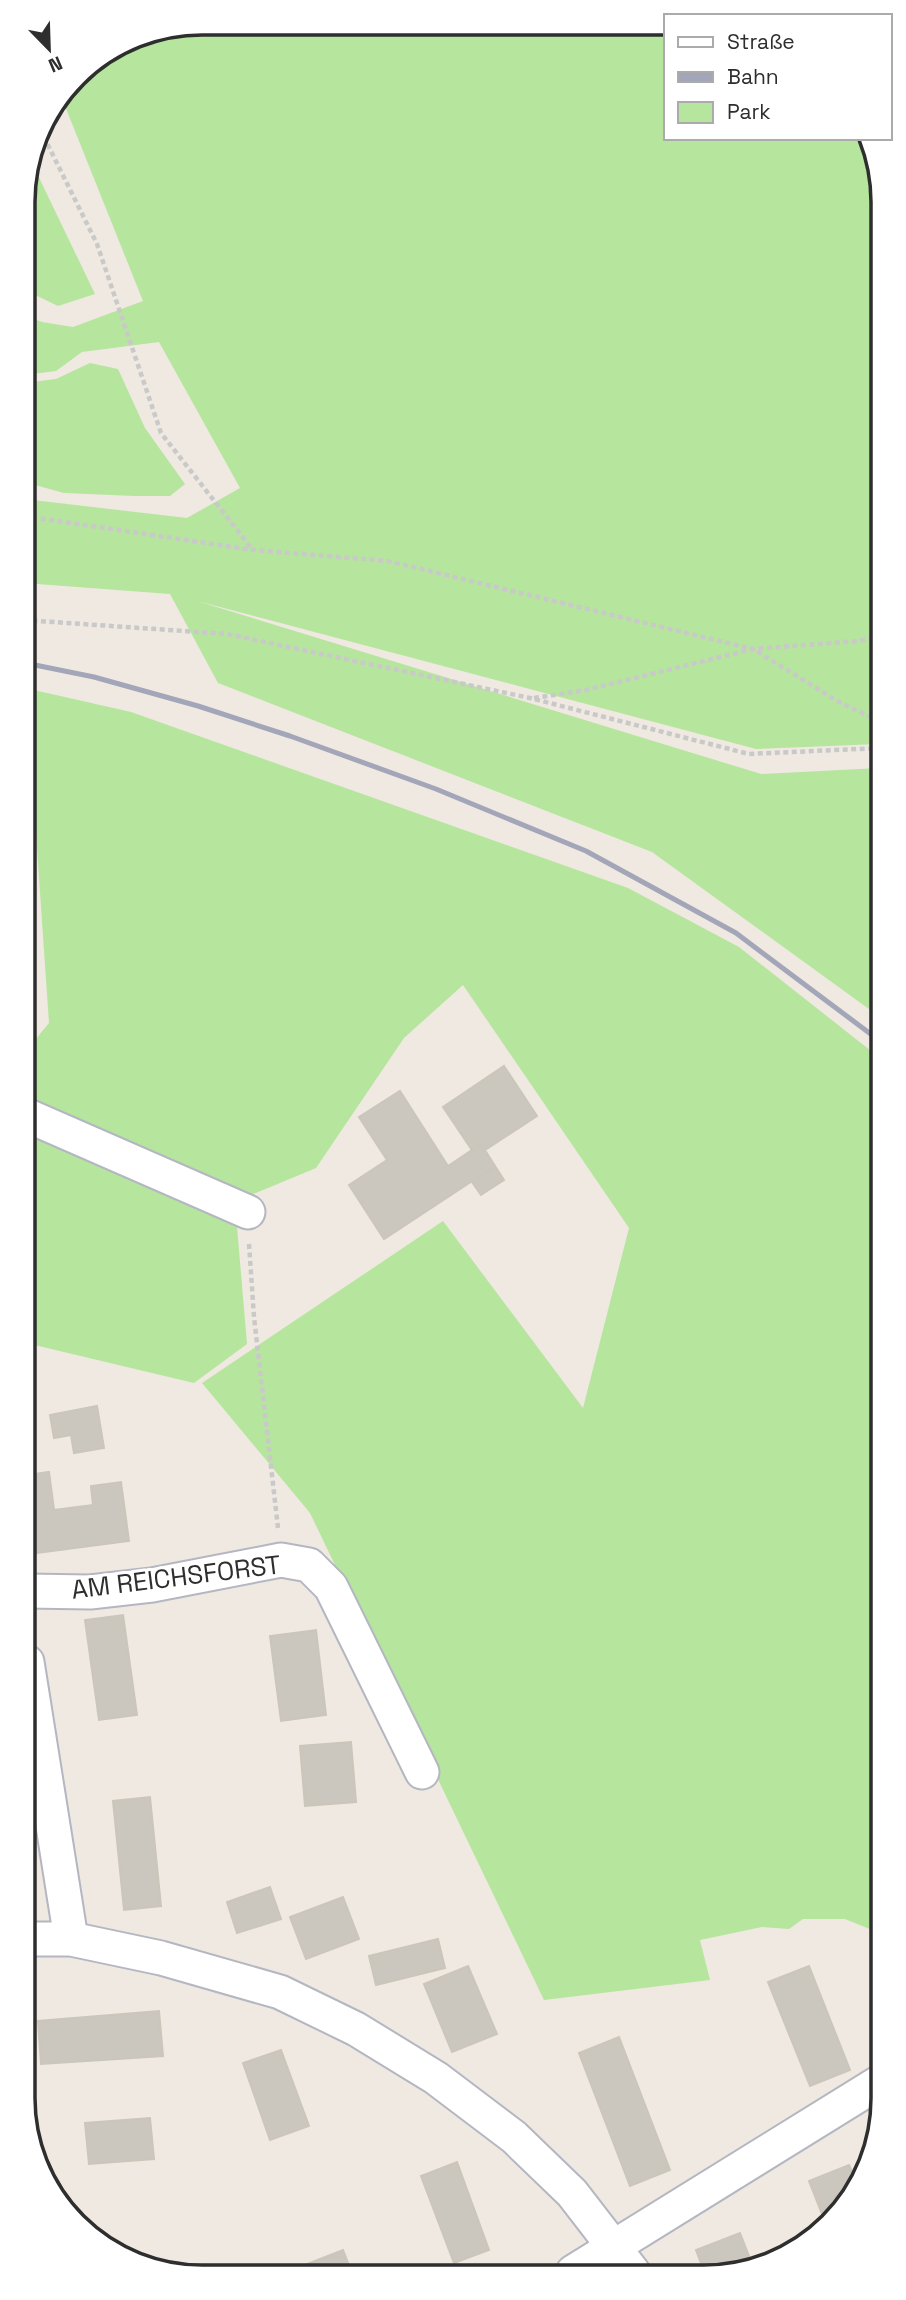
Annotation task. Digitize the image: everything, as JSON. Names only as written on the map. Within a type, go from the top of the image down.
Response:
[{"type":"street","points":[[35,1119],[248,1212]]},
{"type":"street","name":"AM REICHSFORST","points":[[35,1591],[90,1592],[152,1585],[281,1560],[309,1565],[331,1587],[422,1772]]},
{"type":"street","points":[[35,1712],[71,1939]]},
{"type":"street","points":[[35,1939],[71,1939],[161,1958],[280,1992],[356,2029],[436,2078],[514,2137],[572,2193],[624,2259]]},
{"type":"street","points":[[600,2265],[624,2259],[871,2088]]},
{"type":"path","points":[[47,142],[97,244],[161,433],[253,550]]},
{"type":"path","points":[[35,518],[253,550],[388,561],[753,649],[839,702],[871,717]]},
{"type":"path","points":[[35,621],[227,634],[530,698],[749,754],[871,748]]},
{"type":"path","points":[[530,698],[586,690],[753,649],[871,638]]},
{"type":"path","points":[[249,1269],[281,1560]]},
{"type":"green space","points":[[191,35],[664,35],[664,140],[859,140],[870,180],[871,202],[871,744],[756,749],[197,601],[761,774],[871,768],[871,1010],[652,852],[218,683],[170,594],[35,584],[35,500],[187,518],[240,488],[159,342],[82,352],[56,371],[35,374],[35,319],[73,327],[143,301],[65,106],[92,76],[109,63],[128,52],[170,38]]},
{"type":"green space","points":[[37,174],[95,294],[58,306],[35,295]]},
{"type":"green space","points":[[90,363],[118,369],[145,428],[185,484],[170,496],[64,493],[35,485],[35,382],[56,379]]},
{"type":"green space","points":[[35,690],[131,712],[628,888],[739,947],[871,1051],[871,1930],[845,1919],[803,1919],[789,1929],[762,1927],[700,1940],[710,1980],[544,2000],[310,1513],[202,1383],[443,1221],[583,1408],[629,1228],[463,985],[404,1038],[316,1168],[246,1197],[35,1105],[35,1040],[49,1023],[36,834]]},
{"type":"green space","points":[[35,1131],[236,1215],[247,1344],[194,1383],[35,1345]]},
{"type":"building","points":[[504,1066],[537,1116],[485,1150],[481,1144],[472,1150],[443,1107]]},
{"type":"building","points":[[400,1091],[448,1166],[481,1144],[495,1166],[384,1239],[349,1185],[387,1160],[359,1117]]},
{"type":"building","points":[[495,1166],[504,1180],[481,1195],[472,1182]]},
{"type":"building","points":[[97,1406],[104,1448],[74,1453],[71,1435],[54,1438],[50,1415]]},
{"type":"building","points":[[49,1472],[54,1510],[93,1505],[91,1486],[121,1482],[129,1541],[35,1553],[35,1474]]},
{"type":"building","points":[[123,1615],[137,1715],[99,1720],[85,1620]]},
{"type":"building","points":[[316,1630],[326,1715],[281,1721],[270,1636]]},
{"type":"building","points":[[351,1742],[356,1802],[305,1806],[300,1746]]},
{"type":"building","points":[[150,1797],[161,1906],[124,1910],[113,1801]]},
{"type":"building","points":[[270,1887],[281,1919],[237,1933],[227,1902]]},
{"type":"building","points":[[343,1897],[359,1939],[306,1959],[290,1917]]},
{"type":"building","points":[[438,1939],[445,1968],[376,1985],[369,1956]]},
{"type":"building","points":[[468,1966],[497,2034],[452,2052],[424,1984]]},
{"type":"building","points":[[809,1966],[850,2070],[810,2086],[768,1982]]},
{"type":"building","points":[[159,2011],[163,2056],[41,2064],[38,2021]]},
{"type":"building","points":[[619,2037],[670,2170],[630,2186],[579,2053]]},
{"type":"building","points":[[281,2050],[309,2126],[270,2140],[243,2063]]},
{"type":"building","points":[[150,2118],[154,2159],[89,2164],[85,2123]]},
{"type":"building","points":[[457,2162],[489,2250],[454,2263],[421,2176]]},
{"type":"building","points":[[849,2165],[853,2174],[823,2215],[809,2181]]},
{"type":"building","points":[[740,2233],[750,2258],[726,2264],[702,2265],[696,2250]]},
{"type":"building","points":[[343,2250],[349,2265],[307,2265]]},
{"type":"railway","points":[[35,665],[94,677],[198,706],[290,736],[436,789],[586,851],[736,933],[871,1034]]}]
